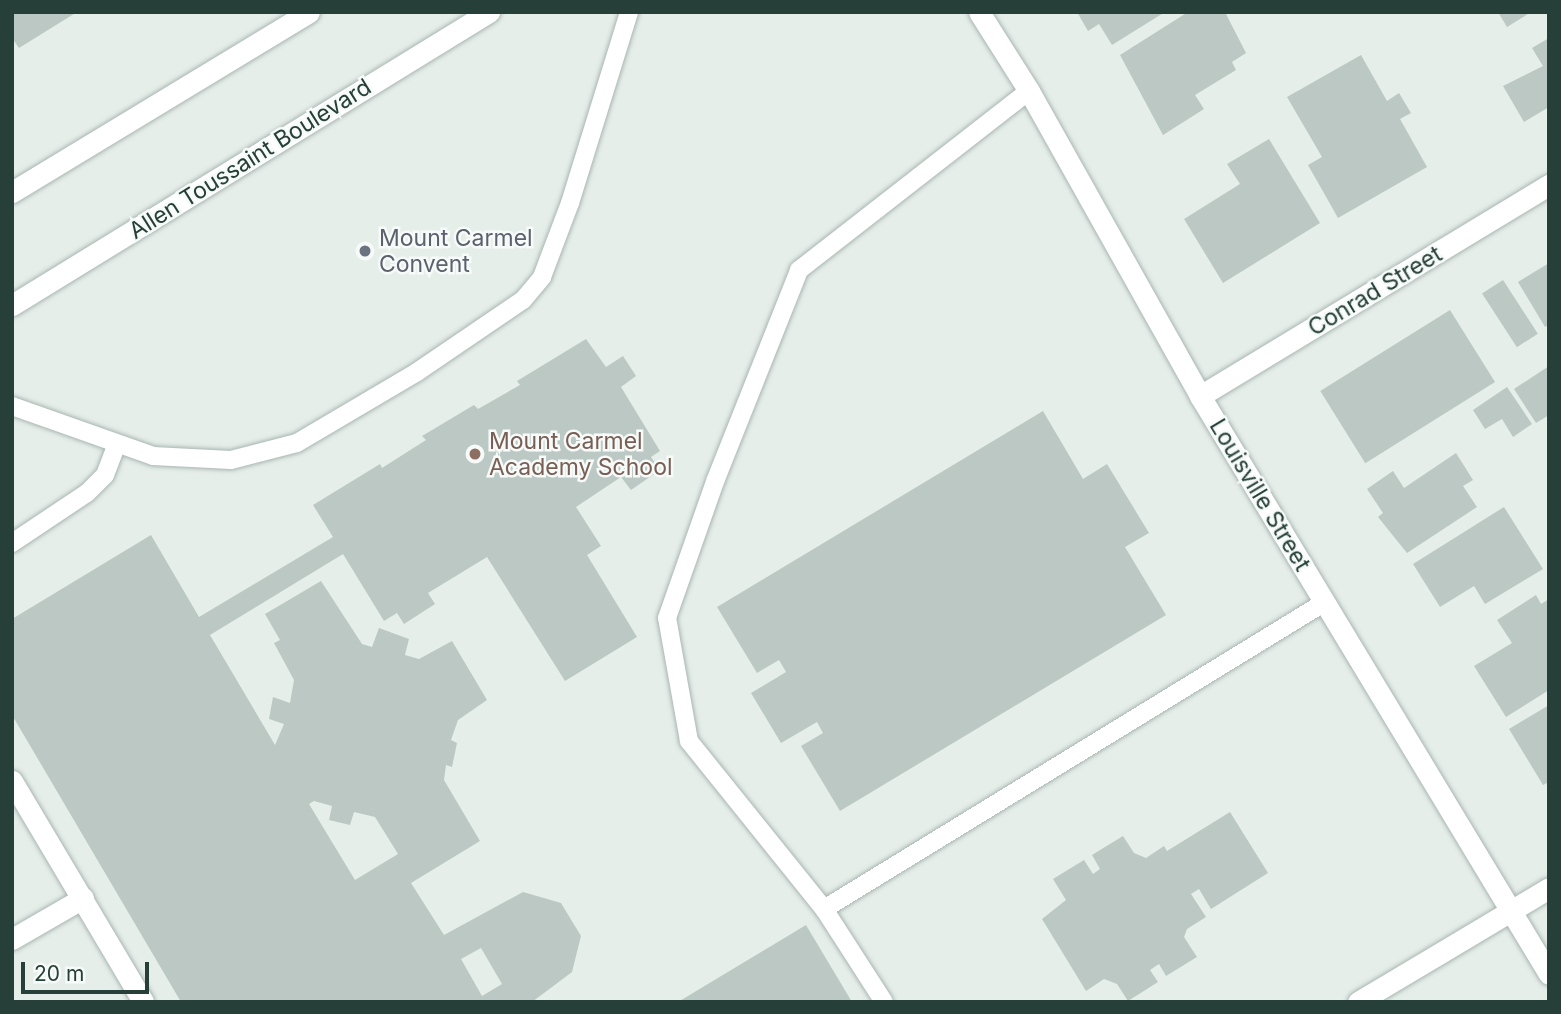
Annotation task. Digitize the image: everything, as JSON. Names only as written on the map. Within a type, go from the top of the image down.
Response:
[{"type":"street","points":[[12,191],[309,12]]},
{"type":"street","name":"Allen Toussaint Boulevard","points":[[12,305],[489,12]]},
{"type":"street","name":"Louisville Street","points":[[979,12],[1029,91],[1200,396],[1549,974]]},
{"type":"street","name":"Conrad Street","points":[[1200,396],[1549,186]]},
{"type":"street","points":[[12,781],[143,1002]]},
{"type":"street","points":[[1358,1002],[1549,888]]},
{"type":"street","points":[[12,939],[83,898]]},
{"type":"lane","points":[[12,406],[116,446],[192,461],[266,454],[332,424],[523,300],[555,251],[629,12]]},
{"type":"lane","points":[[884,1002],[824,909],[689,741],[667,618],[716,479],[799,270],[1029,91]]},
{"type":"lane","points":[[12,544],[88,493],[104,475],[116,446]]},
{"type":"lane","points":[[824,909],[1325,602]]},
{"type":"building","points":[[12,12],[77,12],[19,48],[12,38]]},
{"type":"building","points":[[1077,12],[1165,12],[1112,45],[1099,24],[1088,31]]},
{"type":"building","points":[[1188,12],[1225,12],[1246,53],[1232,62],[1236,70],[1195,95],[1204,109],[1163,135],[1120,55]]},
{"type":"building","points":[[1498,12],[1531,12],[1507,27]]},
{"type":"building","points":[[1549,38],[1549,107],[1524,122],[1503,86],[1543,66],[1532,48]]},
{"type":"building","points":[[1361,55],[1387,101],[1399,93],[1411,113],[1400,119],[1427,167],[1338,218],[1308,165],[1322,157],[1287,97]]},
{"type":"building","points":[[1269,139],[1320,223],[1223,283],[1184,219],[1240,184],[1227,164]]},
{"type":"building","points":[[1549,263],[1549,325],[1545,327],[1518,282]]},
{"type":"building","points":[[1503,280],[1538,334],[1517,347],[1482,294]]},
{"type":"building","points":[[1450,310],[1495,382],[1365,463],[1320,391]]},
{"type":"building","points":[[586,339],[606,367],[623,356],[636,376],[621,387],[660,451],[651,457],[660,470],[631,490],[621,477],[576,507],[601,546],[587,555],[637,637],[565,681],[487,557],[428,593],[435,604],[404,624],[397,613],[384,621],[343,554],[210,635],[275,745],[284,724],[269,719],[273,697],[290,703],[294,680],[274,643],[280,640],[265,614],[321,581],[362,644],[372,647],[379,628],[409,639],[405,655],[419,659],[452,641],[487,700],[458,720],[451,740],[457,743],[452,767],[446,765],[444,780],[480,841],[411,883],[444,935],[523,892],[561,903],[581,936],[572,972],[532,1002],[181,1002],[12,715],[12,619],[151,535],[199,617],[333,537],[313,505],[380,464],[382,468],[426,440],[422,436],[474,405],[478,409],[520,385],[517,381]],"holes":[[[314,801],[332,806],[329,820],[350,825],[354,812],[375,817],[398,854],[355,880],[309,804]],[[481,948],[502,984],[482,996],[461,959]]]},
{"type":"building","points":[[1549,366],[1549,415],[1536,423],[1514,389]]},
{"type":"building","points":[[1507,387],[1532,424],[1513,437],[1502,419],[1485,429],[1473,410]]},
{"type":"building","points":[[1043,411],[1083,479],[1107,464],[1149,533],[1125,547],[1166,615],[840,811],[801,746],[823,733],[817,722],[781,743],[751,693],[786,672],[779,660],[757,673],[717,607]]},
{"type":"building","points":[[1456,453],[1473,480],[1463,486],[1477,507],[1407,553],[1378,517],[1383,513],[1367,489],[1393,471],[1404,488]]},
{"type":"building","points":[[1504,507],[1543,569],[1485,604],[1474,586],[1440,607],[1413,564]]},
{"type":"building","points":[[1536,595],[1541,604],[1549,599],[1549,690],[1506,717],[1474,666],[1512,643],[1497,620]]},
{"type":"building","points":[[1549,705],[1549,782],[1543,785],[1509,729]]},
{"type":"building","points":[[1230,812],[1268,873],[1211,909],[1199,889],[1191,894],[1206,917],[1187,929],[1184,937],[1197,957],[1166,976],[1159,964],[1150,970],[1158,982],[1128,1001],[1117,984],[1104,979],[1086,991],[1042,919],[1066,900],[1053,879],[1084,860],[1093,874],[1100,869],[1092,855],[1123,836],[1134,853],[1146,858],[1164,846],[1167,851]]},
{"type":"building","points":[[806,925],[852,1002],[678,1002]]},
{"type":"place","name":"Mount Carmel Convent","points":[[365,251]]},
{"type":"place","name":"Mount Carmel Academy School","points":[[475,454]]}]
